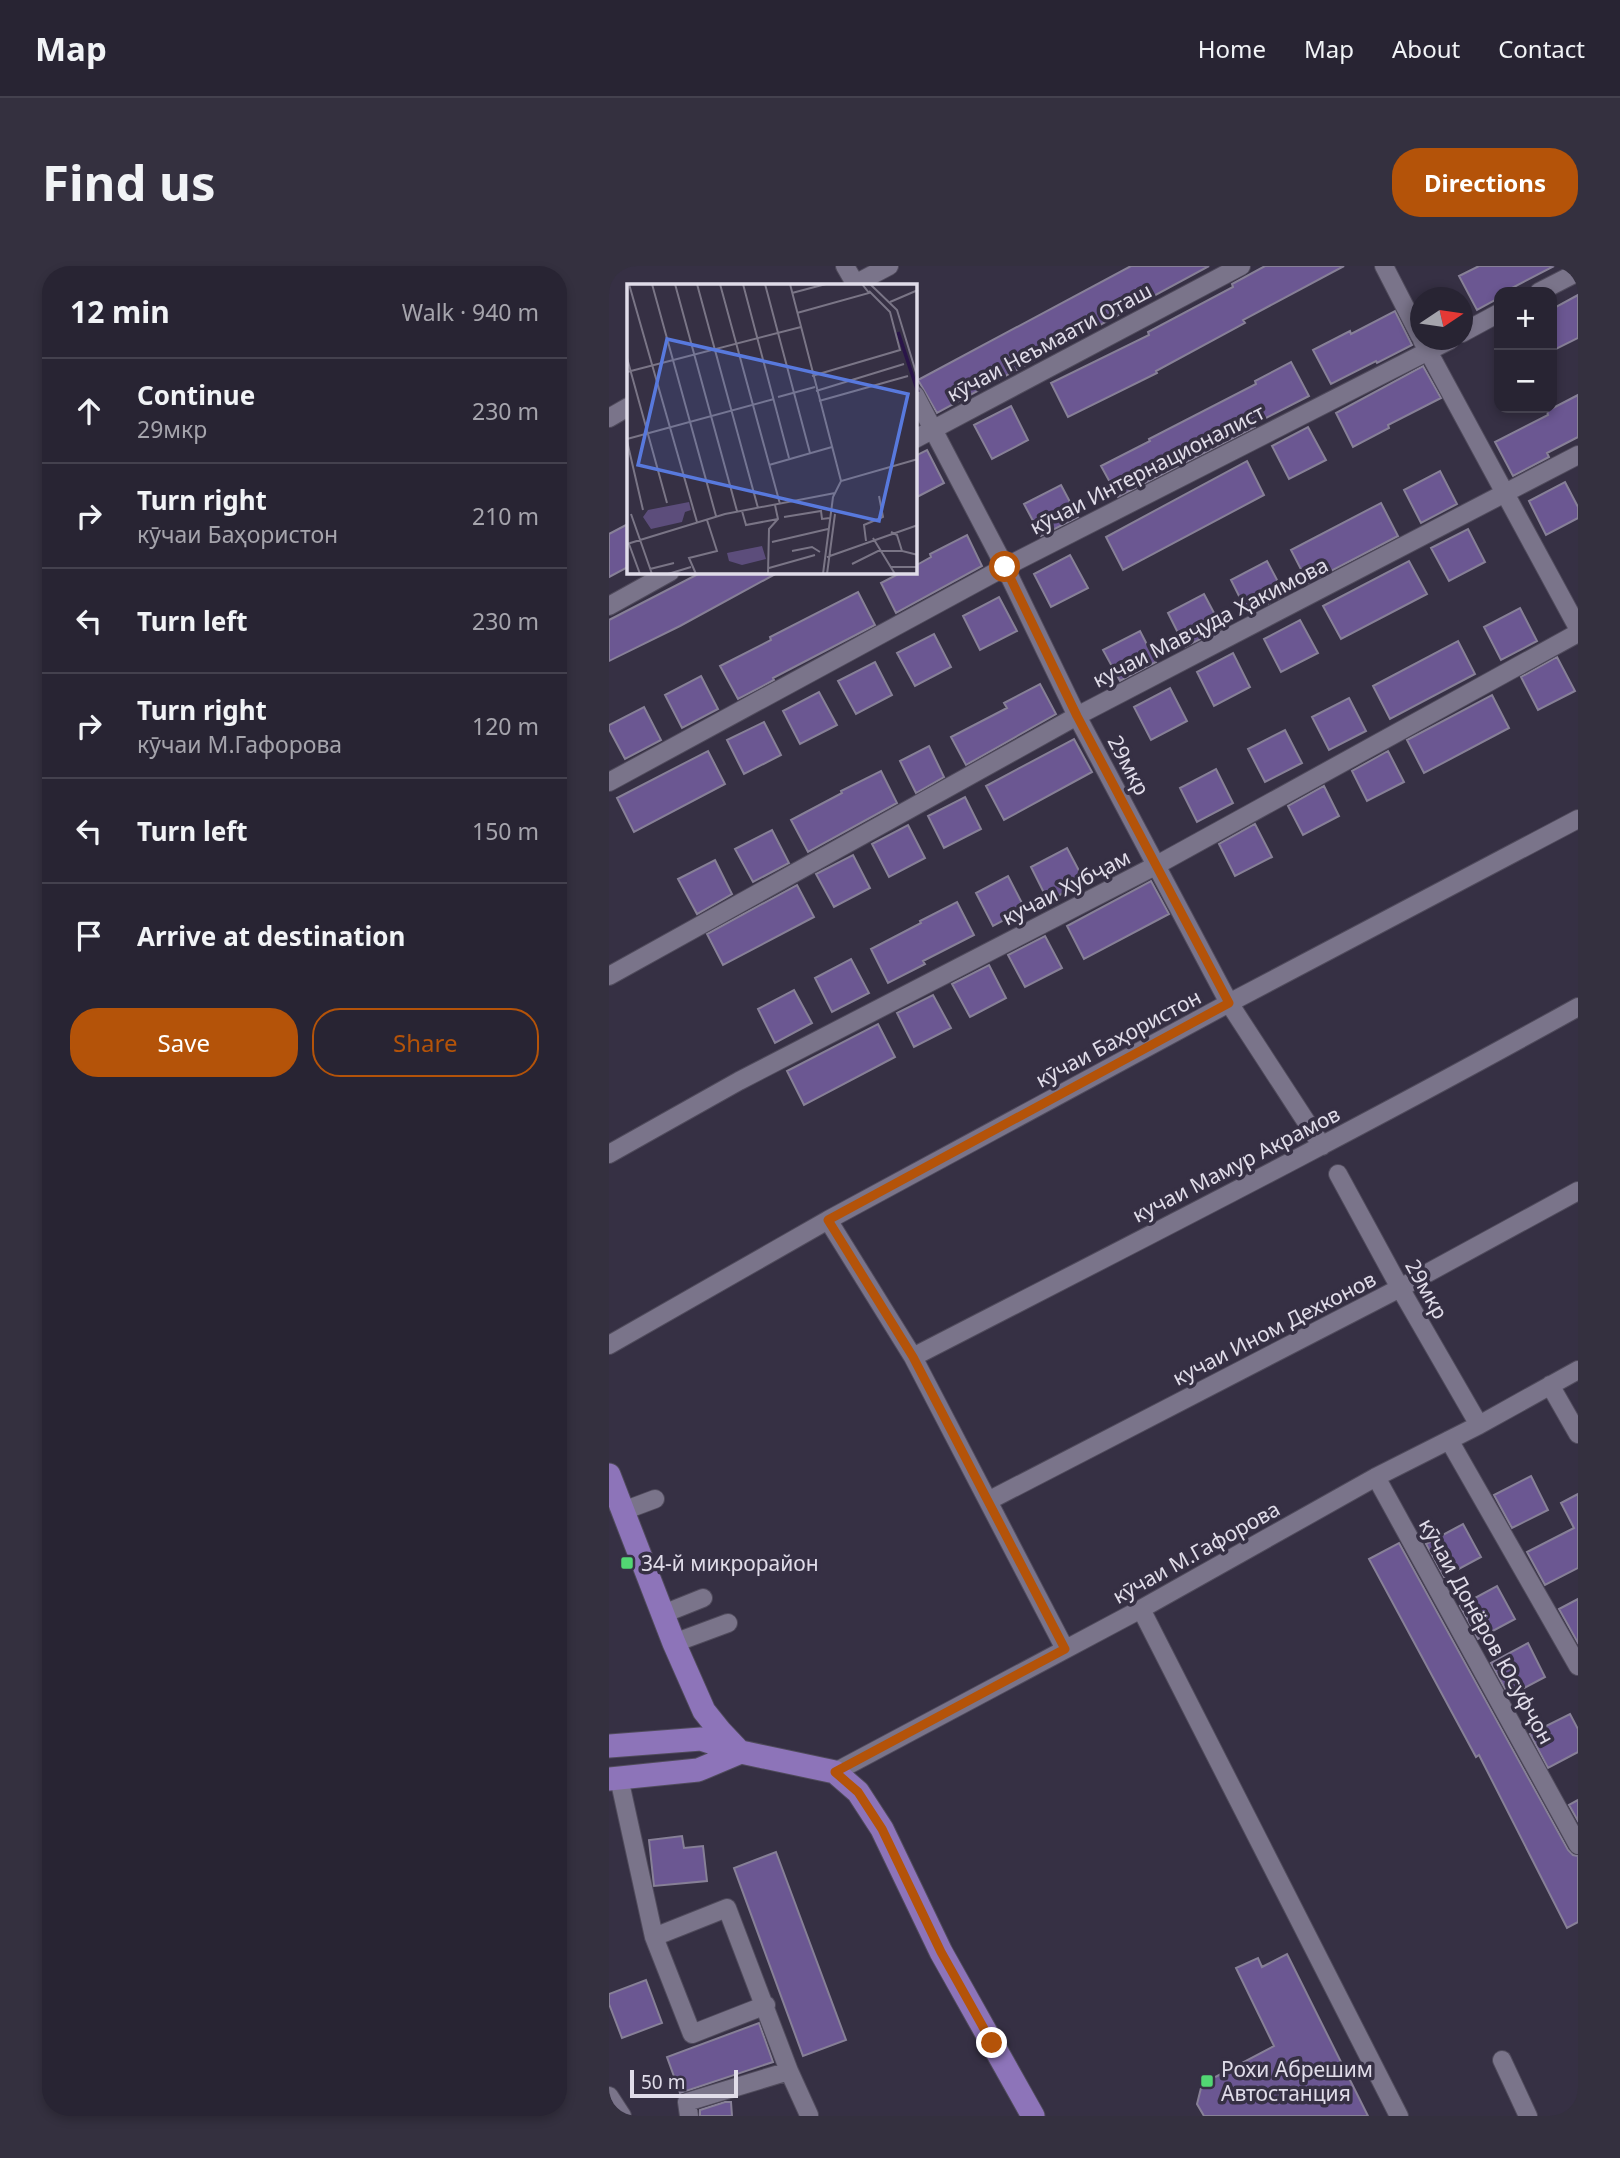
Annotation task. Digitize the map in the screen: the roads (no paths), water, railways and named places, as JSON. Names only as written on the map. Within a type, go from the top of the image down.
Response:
[{"type":"main road","points":[[609,1475],[674,1643],[704,1711],[741,1752]]},
{"type":"main road","points":[[679,1740],[692,1734],[704,1711]]},
{"type":"main road","points":[[741,1752],[698,1769],[614,1778],[613,1746],[701,1739],[741,1752],[835,1772],[858,1792],[882,1829],[941,1952],[1033,2116]]},
{"type":"street","points":[[845,266],[854,284]]},
{"type":"street","points":[[856,284],[889,266]]},
{"type":"street","name":"кӯчаи Неъмаати Оташ","points":[[917,438],[1241,266]]},
{"type":"street","points":[[1384,266],[1410,315]]},
{"type":"street","points":[[1549,287],[1578,272]]},
{"type":"street","points":[[1473,327],[1494,316]]},
{"type":"street","name":"кӯчаи Интернационалист","points":[[609,782],[1410,350]]},
{"type":"street","points":[[1428,350],[1578,631]]},
{"type":"street","name":"29мкр","points":[[917,398],[1005,567],[1077,716],[1229,1003],[1322,1146]]},
{"type":"street","points":[[609,418],[627,408]]},
{"type":"street","name":"кучаи Мавҷуда Ҳакимова","points":[[609,976],[1077,716],[1578,455]]},
{"type":"street","points":[[609,606],[666,574]]},
{"type":"street","name":"кучаи Хубҷам","points":[[609,1154],[739,1082],[1156,866],[1578,631]]},
{"type":"street","name":"кӯчаи Баҳористон","points":[[609,1345],[828,1220],[1229,1003],[1578,819]]},
{"type":"street","name":"кучаи Мамур Акрамов","points":[[913,1357],[1322,1146],[1578,1007]]},
{"type":"street","name":"29мкр","points":[[1338,1174],[1479,1425]]},
{"type":"street","name":"кучаи Ином Дехконов","points":[[988,1501],[1400,1288],[1578,1191]]},
{"type":"street","points":[[828,1220],[913,1357],[1065,1649]]},
{"type":"street","name":"кӯчаи М.Гафорова","points":[[835,1772],[1141,1609],[1376,1477],[1479,1425],[1578,1370]]},
{"type":"street","points":[[1551,1385],[1578,1434]]},
{"type":"street","points":[[1449,1440],[1578,1666]]},
{"type":"street","name":"кӯчаи Донёров Юсуфҷон","points":[[1376,1477],[1578,1845]]},
{"type":"street","points":[[623,1511],[655,1499]]},
{"type":"street","points":[[663,1614],[703,1598]]},
{"type":"street","points":[[1141,1609],[1399,2116]]},
{"type":"street","points":[[674,1643],[728,1623]]},
{"type":"street","points":[[614,1778],[654,1937],[692,2034],[766,2005]]},
{"type":"street","points":[[654,1937],[727,1908],[789,2071],[809,2115]]},
{"type":"street","points":[[1502,2060],[1528,2116]]},
{"type":"street","points":[[689,2116],[687,2102],[789,2071]]},
{"type":"street","points":[[609,2096],[622,2116]]},
{"type":"place","name":"34-й микрорайон","points":[[627,1563]]},
{"type":"place","name":"Рохи Абрешим Автостанция","points":[[1207,2081]]}]
